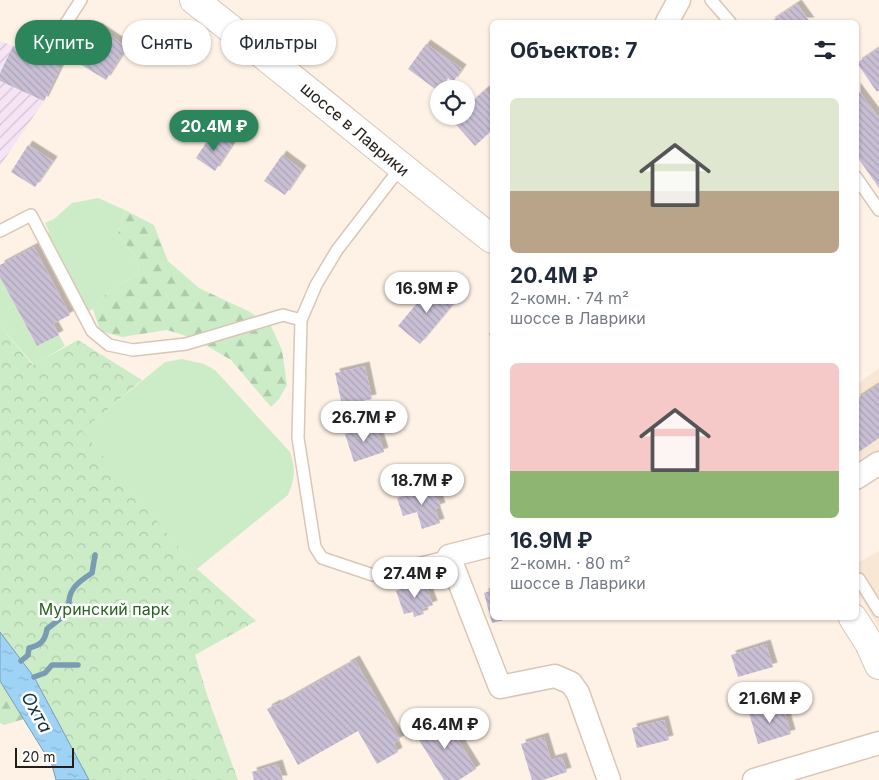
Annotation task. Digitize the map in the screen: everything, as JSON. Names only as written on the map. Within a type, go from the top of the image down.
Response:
[{"type":"street","name":"шоссе в Лаврики","points":[[194,0],[490,237]]},
{"type":"street","points":[[668,20],[679,0]]},
{"type":"street","points":[[859,476],[879,463]]},
{"type":"street","points":[[490,546],[449,556],[500,687],[555,676],[572,683],[578,694],[609,780]]},
{"type":"street","points":[[854,620],[869,643],[879,665]]},
{"type":"street","points":[[754,780],[879,744]]},
{"type":"lane","points":[[68,20],[81,0]]},
{"type":"lane","points":[[711,0],[728,20]]},
{"type":"lane","points":[[401,167],[337,250],[316,285],[301,320],[298,438],[315,546],[322,558],[373,576],[449,556]]},
{"type":"lane","points":[[859,181],[879,210]]},
{"type":"lane","points":[[0,231],[31,215],[92,331],[109,345],[133,350],[186,344],[283,315],[301,320]]},
{"type":"lane","points":[[859,581],[879,611]]},
{"type":"shaded area","points":[[0,41],[13,46],[0,73]]},
{"type":"shaded area","points":[[0,81],[44,101],[0,166]]},
{"type":"shaded area","points":[[879,368],[879,454],[859,467],[859,383]]},
{"type":"shaded area","points":[[879,551],[879,628],[859,594],[859,562]]},
{"type":"green space","points":[[98,198],[125,210],[118,234],[136,257],[139,273],[108,292],[93,309],[83,314],[42,236],[49,232],[45,223],[54,219],[72,203]]},
{"type":"green space","points":[[125,210],[154,225],[168,261],[199,288],[250,312],[271,326],[282,350],[287,385],[279,399],[271,407],[231,360],[193,338],[167,330],[122,337],[100,331],[93,309],[108,292],[139,273],[136,257],[118,234]]},
{"type":"green space","points":[[0,277],[37,346],[59,335],[65,346],[34,365],[0,326]]},
{"type":"green space","name":"Муринский парк","points":[[0,326],[33,365],[78,340],[142,380],[82,431],[197,569],[256,621],[195,655],[208,698],[238,780],[89,780],[34,677],[0,632]]},
{"type":"green space","points":[[182,359],[204,364],[215,370],[290,452],[294,469],[288,495],[197,569],[81,431],[165,362]]},
{"type":"green space","points":[[0,681],[24,719],[4,725],[0,723]]},
{"type":"water","name":"Охта","points":[[0,632],[34,677],[89,780],[56,780],[52,765],[0,681]]},
{"type":"building","points":[[797,4],[809,20],[773,20]]},
{"type":"building","points":[[112,37],[122,44],[122,55],[106,80],[82,65],[112,65]]},
{"type":"building","points":[[426,44],[462,69],[454,80],[447,77],[445,80],[430,80],[430,85],[408,69]]},
{"type":"building","points":[[13,46],[15,47],[15,65],[54,65],[60,68],[44,101],[0,81],[0,73]]},
{"type":"building","points":[[879,48],[879,90],[877,92],[859,66],[859,62]]},
{"type":"building","points":[[485,90],[490,96],[490,132],[475,146],[456,125],[475,125],[475,99]]},
{"type":"building","points":[[859,91],[879,118],[879,188],[859,159]]},
{"type":"building","points":[[213,132],[232,145],[215,171],[196,158]]},
{"type":"building","points":[[28,145],[53,161],[35,187],[11,172]]},
{"type":"building","points":[[282,155],[302,170],[285,195],[264,181]]},
{"type":"building","points":[[34,247],[70,315],[53,324],[59,335],[37,346],[0,277],[0,265]]},
{"type":"building","points":[[433,284],[455,302],[420,344],[398,326]]},
{"type":"building","points":[[365,366],[372,399],[342,405],[335,373]]},
{"type":"building","points":[[879,384],[879,438],[859,452],[859,397]]},
{"type":"building","points":[[375,424],[384,452],[354,462],[345,434]]},
{"type":"building","points":[[434,486],[441,507],[435,509],[440,523],[422,529],[417,512],[403,516],[397,498]]},
{"type":"building","points":[[424,580],[433,605],[422,609],[424,614],[414,617],[413,612],[404,614],[396,591]]},
{"type":"building","points":[[490,591],[490,616],[484,593]]},
{"type":"building","points":[[491,620],[504,620],[492,623]]},
{"type":"building","points":[[766,644],[773,667],[738,677],[731,655]]},
{"type":"building","points":[[355,660],[400,740],[394,743],[398,752],[377,764],[358,731],[298,765],[267,709]]},
{"type":"building","points":[[782,703],[791,734],[758,744],[749,713]]},
{"type":"building","points":[[442,714],[476,769],[459,780],[444,780],[414,732]]},
{"type":"building","points":[[664,720],[669,740],[637,748],[632,728]]},
{"type":"building","points":[[544,737],[551,760],[562,757],[567,772],[543,780],[532,780],[521,744]]},
{"type":"building","points":[[278,764],[283,780],[254,780],[252,772]]},
{"type":"waterway","points":[[21,661],[28,655],[29,648],[42,642],[47,629],[61,618],[69,608],[70,596],[74,587],[92,573],[95,555]]},
{"type":"waterway","points":[[34,677],[45,673],[52,665],[78,665]]}]
